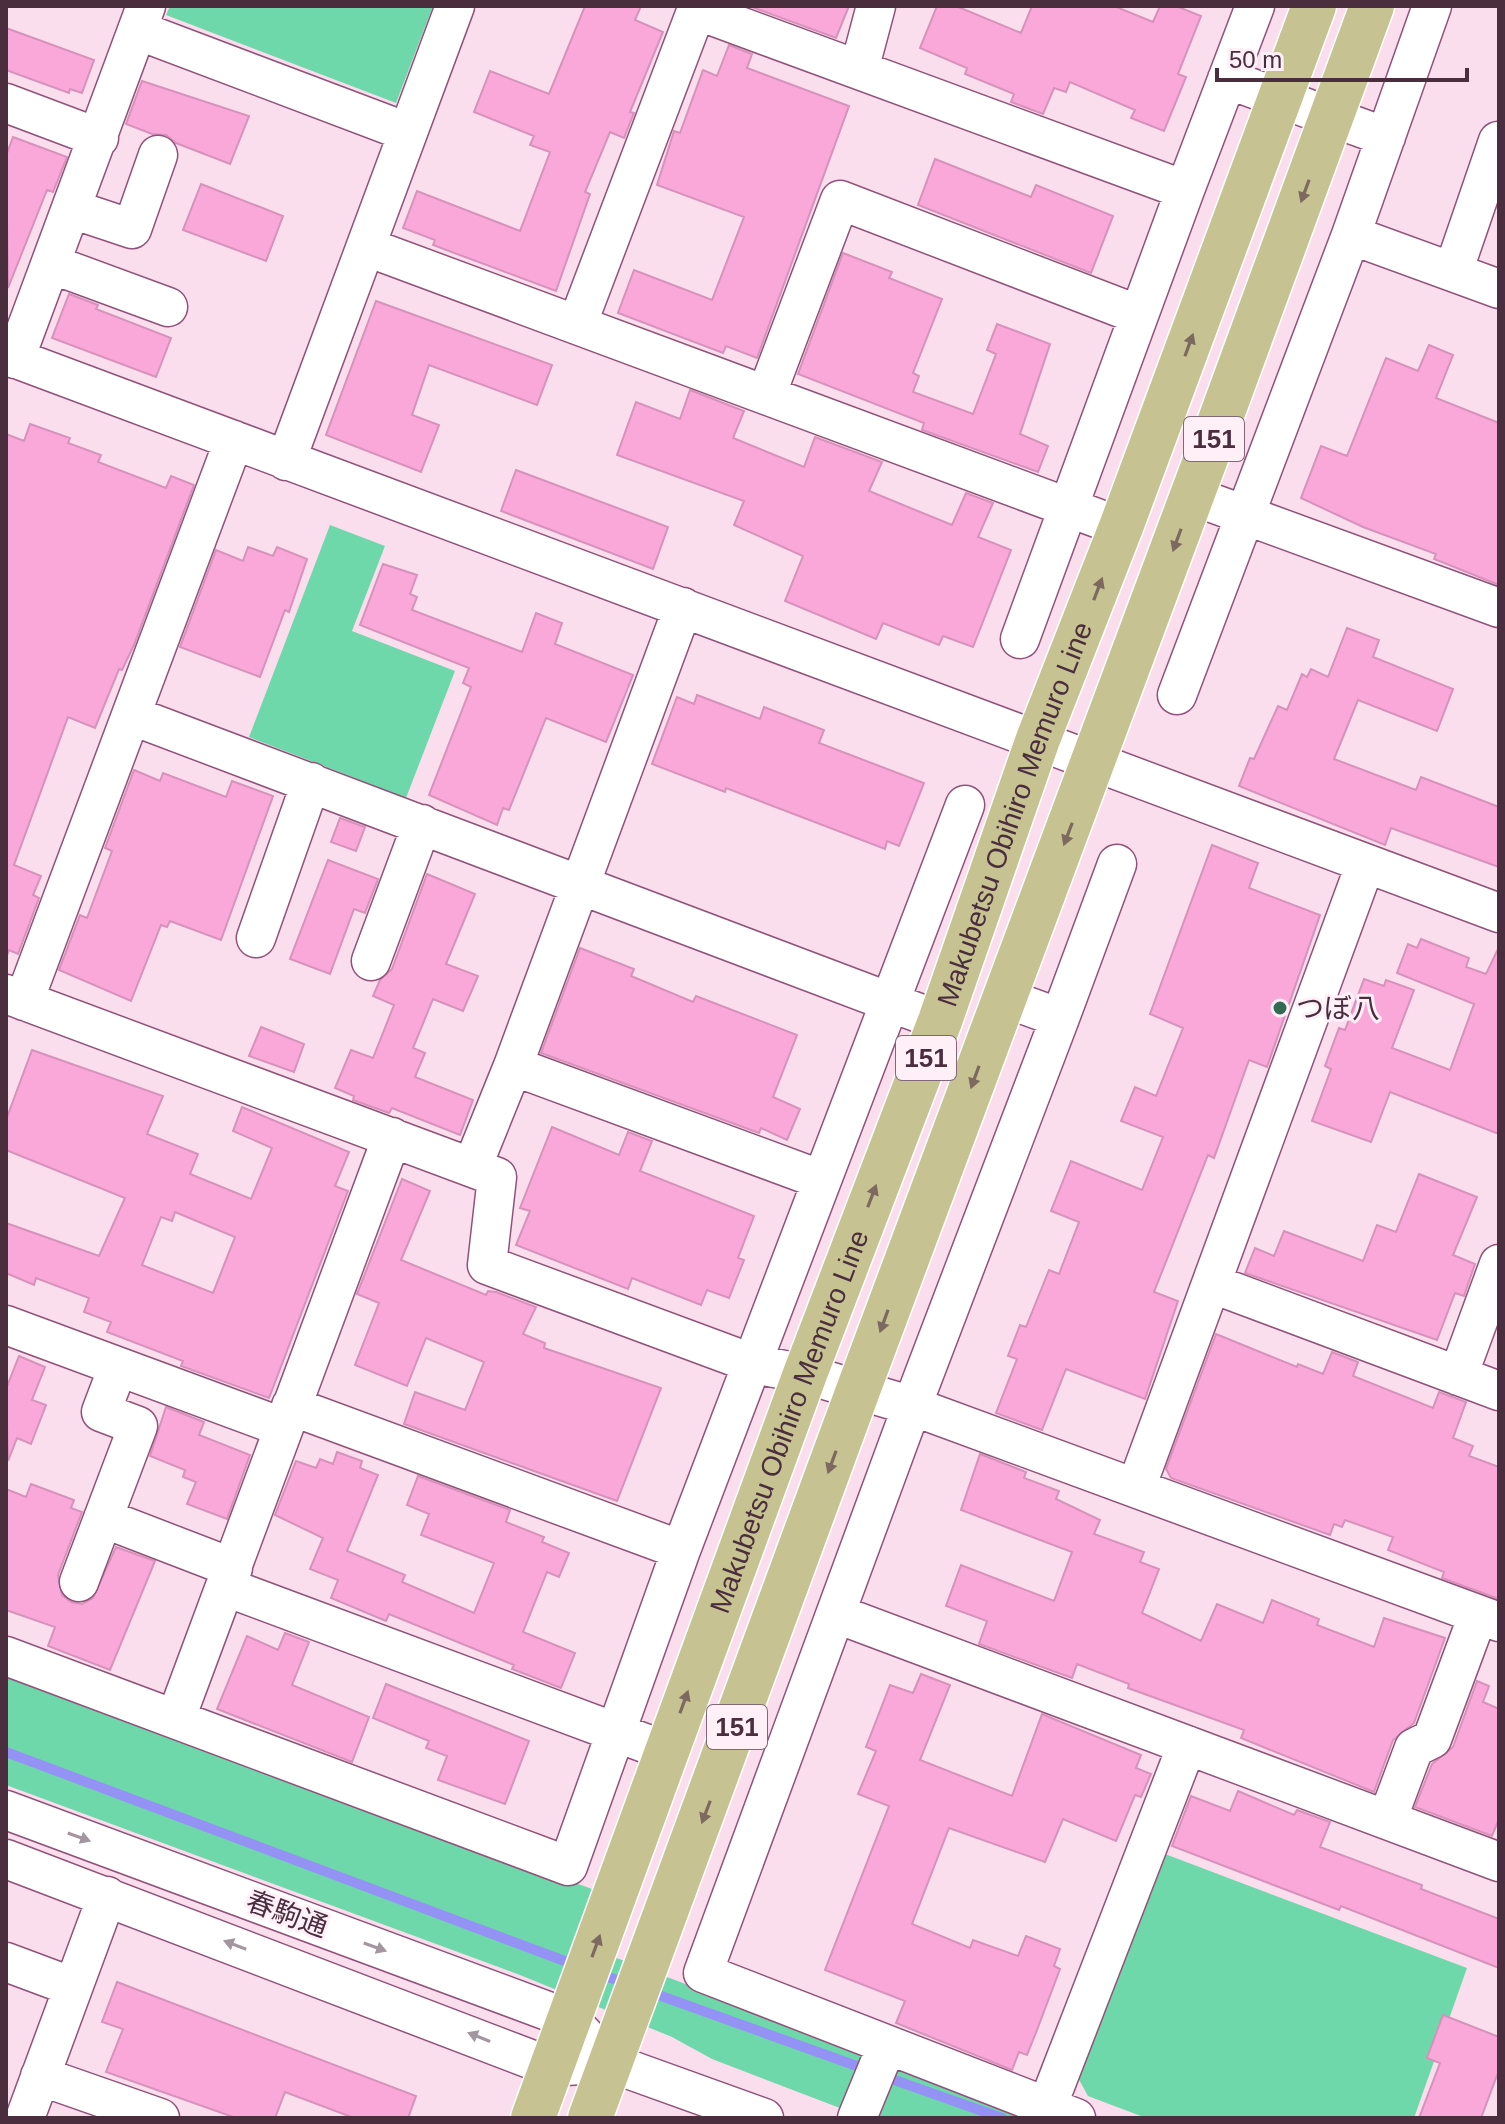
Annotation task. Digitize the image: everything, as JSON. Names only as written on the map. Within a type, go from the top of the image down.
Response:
[{"type":"main road","name":"Makubetsu Obihiro Memuro Line","points":[[533,2118],[805,1374],[940,1021],[1038,739],[1121,527],[1314,6]]},
{"type":"main road","name":"Makubetsu Obihiro Memuro Line","points":[[590,2118],[721,1772],[859,1389],[1096,761],[1372,6]]},
{"type":"street","points":[[286,461],[455,6]]},
{"type":"street","points":[[859,70],[876,6]]},
{"type":"street","points":[[1020,639],[1255,6]]},
{"type":"street","points":[[1177,695],[1351,235],[1432,6]]},
{"type":"street","points":[[577,325],[697,8],[1185,190]]},
{"type":"street","points":[[407,132],[142,18],[51,264],[10,357],[1499,913]]},
{"type":"street","points":[[1227,79],[1386,137]]},
{"type":"street","points":[[6,103],[99,138]]},
{"type":"street","points":[[1453,272],[1498,141]]},
{"type":"street","points":[[72,209],[132,229],[158,155]]},
{"type":"street","points":[[767,393],[840,200],[1139,315]]},
{"type":"street","points":[[1351,235],[1499,289]]},
{"type":"street","points":[[367,247],[1121,527]]},
{"type":"street","points":[[51,264],[168,307]]},
{"type":"street","points":[[234,440],[133,716],[15,997],[473,1165],[497,1177],[487,1265],[754,1364],[805,1374],[912,1406],[1488,1618],[1432,1739],[1414,1748],[1387,1820]]},
{"type":"street","points":[[1193,496],[1499,608]]},
{"type":"street","points":[[473,1165],[513,1066],[683,607]]},
{"type":"street","points":[[133,716],[940,1021]]},
{"type":"street","points":[[256,938],[311,782]]},
{"type":"street","points":[[6,1656],[568,1866],[681,1550],[965,805]]},
{"type":"street","points":[[371,961],[422,824]]},
{"type":"street","points":[[1117,864],[912,1406],[703,1973],[1062,2112],[1187,1745]]},
{"type":"street","points":[[1136,1488],[1365,865]]},
{"type":"street","points":[[1005,998],[1060,1018]]},
{"type":"street","points":[[513,1066],[822,1180]]},
{"type":"street","points":[[176,1718],[392,1137]]},
{"type":"street","points":[[1458,1376],[1499,1264]]},
{"type":"street","points":[[1213,1284],[1499,1391]]},
{"type":"street","points":[[6,1325],[118,1367],[287,1416],[681,1550]]},
{"type":"street","points":[[79,1582],[138,1426],[101,1412],[118,1367]]},
{"type":"street","points":[[103,1518],[229,1577],[666,1751]]},
{"type":"street","points":[[837,1614],[1499,1862]]},
{"type":"street","points":[[721,1772],[771,1788]]},
{"type":"street","name":"春駒通","points":[[6,1810],[569,2019]]},
{"type":"street","name":"春駒通","points":[[6,1859],[551,2067]]},
{"type":"street","points":[[25,2118],[107,1896]]},
{"type":"street","points":[[6,1962],[73,1987]]},
{"type":"street","points":[[569,2019],[611,2063]]},
{"type":"street","points":[[857,2118],[887,2045]]},
{"type":"street","points":[[551,2067],[611,2063],[764,2118]]},
{"type":"street","points":[[40,2076],[160,2118]]},
{"type":"green space","points":[[170,6],[433,6],[396,103],[166,15]]},
{"type":"green space","points":[[330,525],[385,546],[352,631],[455,671],[406,798],[249,737]]},
{"type":"green space","points":[[6,1675],[592,1889],[574,1942],[1042,2118],[866,2118],[712,2059],[672,2037],[520,1975],[6,1785]]},
{"type":"green space","points":[[1165,1854],[1467,1968],[1414,2118],[1146,2118],[1088,2096],[1077,2076]]},
{"type":"building","points":[[585,6],[641,6],[635,20],[663,32],[630,112],[634,113],[624,138],[610,132],[585,192],[590,194],[556,291],[433,245],[435,240],[403,228],[417,191],[520,231],[550,152],[530,145],[534,136],[474,112],[490,71],[549,94]]},
{"type":"building","points":[[749,6],[849,6],[836,38]]},
{"type":"building","points":[[937,6],[956,6],[1021,33],[1032,6],[1114,6],[1153,22],[1160,6],[1176,6],[1201,16],[1178,74],[1186,77],[1164,131],[1131,118],[1135,110],[1070,82],[1066,92],[1054,88],[1043,114],[1011,102],[1014,94],[965,74],[967,68],[920,48]]},
{"type":"building","points":[[6,28],[94,60],[82,93],[70,89],[69,93],[6,70]]},
{"type":"building","points":[[729,45],[752,54],[747,68],[849,106],[757,358],[726,346],[723,353],[618,313],[634,270],[712,300],[744,217],[657,185],[674,131],[680,133],[703,70],[717,76]]},
{"type":"building","points":[[142,81],[249,116],[230,164],[176,143],[166,135],[152,134],[126,124]]},
{"type":"building","points":[[13,137],[67,157],[53,192],[47,190],[8,288],[6,156]]},
{"type":"building","points":[[935,159],[1031,197],[1036,185],[1113,216],[1091,273],[918,205]]},
{"type":"building","points":[[201,184],[283,216],[266,261],[183,230]]},
{"type":"building","points":[[843,253],[892,272],[889,278],[942,299],[913,373],[919,376],[913,392],[973,414],[996,354],[987,350],[997,324],[1050,344],[1020,434],[1048,446],[1038,472],[922,430],[924,423],[798,374]]},
{"type":"building","points":[[69,294],[98,305],[96,309],[171,338],[156,377],[52,338]]},
{"type":"building","points":[[376,301],[552,365],[537,405],[429,365],[412,415],[439,425],[421,472],[326,435]]},
{"type":"building","points":[[1429,345],[1453,355],[1436,398],[1499,423],[1499,585],[1434,559],[1436,554],[1363,527],[1301,498],[1321,446],[1347,456],[1386,358],[1418,371]]},
{"type":"building","points":[[690,390],[744,411],[733,438],[804,467],[815,437],[882,462],[869,491],[952,525],[966,493],[993,503],[978,537],[1011,550],[973,647],[943,636],[939,645],[883,623],[876,639],[785,601],[803,556],[734,525],[744,501],[617,455],[636,402],[680,419]]},
{"type":"building","points":[[30,424],[70,438],[68,443],[101,455],[98,462],[166,488],[171,476],[194,485],[134,645],[122,670],[119,669],[95,728],[68,717],[14,865],[41,876],[33,895],[39,898],[18,954],[9,950],[6,958],[6,434],[24,441]]},
{"type":"building","points":[[516,470],[668,527],[653,569],[501,511]]},
{"type":"building","points":[[248,547],[273,556],[277,547],[307,559],[289,612],[285,610],[260,677],[180,647],[216,550],[243,561]]},
{"type":"building","points":[[383,564],[417,575],[410,594],[417,597],[412,610],[522,652],[536,613],[562,623],[555,644],[633,675],[606,742],[546,718],[509,810],[503,808],[497,825],[429,795],[471,687],[463,683],[469,668],[360,625]]},
{"type":"building","points":[[1347,628],[1379,640],[1373,657],[1453,689],[1437,731],[1358,700],[1334,759],[1416,790],[1421,777],[1499,807],[1499,867],[1391,828],[1385,845],[1239,786],[1278,706],[1287,710],[1302,674],[1307,677],[1311,669],[1328,677]]},
{"type":"building","points":[[697,695],[760,719],[764,707],[824,730],[819,743],[924,783],[899,846],[887,841],[885,849],[726,788],[725,792],[652,764],[677,697],[694,704]]},
{"type":"building","points":[[134,770],[160,781],[163,773],[226,797],[232,781],[273,796],[221,940],[170,921],[167,927],[161,925],[131,1001],[59,970],[80,915],[87,918],[112,851],[105,848]]},
{"type":"building","points":[[340,818],[365,827],[356,851],[331,842]]},
{"type":"building","points":[[1212,845],[1258,863],[1249,888],[1320,915],[1267,1067],[1249,1060],[1214,1158],[1208,1155],[1154,1292],[1178,1301],[1145,1399],[1066,1369],[1042,1430],[996,1413],[1017,1359],[1008,1356],[1020,1325],[1026,1327],[1049,1270],[1059,1274],[1079,1222],[1051,1211],[1071,1161],[1142,1190],[1163,1137],[1121,1121],[1135,1087],[1156,1096],[1183,1028],[1150,1014]]},
{"type":"building","points":[[328,860],[378,879],[365,913],[354,909],[330,974],[290,959]]},
{"type":"building","points":[[427,874],[475,894],[446,964],[478,976],[463,1011],[433,999],[413,1048],[425,1053],[415,1077],[473,1100],[460,1135],[392,1108],[389,1113],[353,1100],[354,1096],[335,1088],[351,1050],[373,1058],[394,1005],[373,996],[380,980],[392,969]]},
{"type":"building","points":[[1421,939],[1469,958],[1466,967],[1486,974],[1499,947],[1499,1134],[1390,1092],[1371,1142],[1312,1121],[1331,1069],[1325,1066],[1339,1028],[1345,1030],[1364,979],[1384,986],[1386,980],[1414,990],[1392,1048],[1450,1070],[1474,1004],[1397,973],[1408,944],[1417,948]]},
{"type":"building","points":[[580,948],[634,969],[631,976],[693,1002],[696,996],[797,1035],[773,1097],[800,1109],[787,1140],[761,1128],[759,1133],[541,1053]]},
{"type":"building","points":[[261,1027],[304,1044],[294,1072],[249,1056]]},
{"type":"building","points":[[32,1050],[163,1096],[147,1134],[198,1154],[190,1174],[251,1199],[272,1148],[233,1131],[242,1107],[349,1152],[335,1186],[348,1191],[269,1398],[181,1366],[183,1361],[107,1332],[111,1322],[84,1312],[89,1298],[36,1278],[34,1285],[6,1273],[6,1223],[99,1256],[125,1198],[6,1150],[6,1120]],"holes":[[[175,1212],[235,1237],[213,1293],[142,1265],[161,1217],[172,1221]]]},
{"type":"building","points":[[552,1127],[619,1155],[628,1132],[652,1141],[640,1171],[754,1216],[738,1258],[744,1260],[729,1298],[707,1290],[701,1305],[632,1278],[628,1289],[516,1245],[530,1211],[520,1208]]},
{"type":"building","points":[[1419,1174],[1477,1197],[1453,1255],[1475,1264],[1464,1296],[1455,1293],[1437,1340],[1245,1273],[1255,1248],[1274,1256],[1284,1231],[1363,1261],[1377,1225],[1396,1232]]},
{"type":"building","points":[[402,1179],[430,1191],[401,1260],[486,1295],[488,1291],[496,1292],[536,1307],[523,1334],[545,1343],[544,1348],[661,1388],[617,1501],[404,1424],[415,1392],[465,1410],[484,1362],[426,1338],[407,1386],[355,1365],[379,1303],[357,1294]]},
{"type":"building","points":[[1216,1334],[1297,1367],[1298,1364],[1323,1374],[1332,1352],[1358,1362],[1353,1376],[1433,1408],[1439,1392],[1466,1402],[1453,1438],[1473,1446],[1469,1456],[1499,1467],[1499,1599],[1442,1578],[1444,1572],[1388,1550],[1393,1537],[1345,1520],[1342,1527],[1334,1524],[1330,1535],[1171,1478],[1166,1469]]},
{"type":"building","points":[[19,1356],[45,1367],[32,1400],[46,1405],[31,1444],[17,1438],[8,1461],[6,1389]]},
{"type":"building","points":[[166,1407],[204,1422],[199,1435],[250,1455],[227,1519],[187,1504],[196,1482],[183,1477],[185,1470],[150,1456]]},
{"type":"building","points":[[337,1452],[362,1461],[360,1468],[378,1475],[347,1551],[405,1575],[402,1582],[474,1613],[494,1563],[421,1535],[429,1514],[407,1505],[418,1476],[510,1510],[506,1522],[544,1537],[542,1542],[569,1553],[559,1577],[547,1572],[523,1632],[575,1653],[561,1688],[512,1669],[514,1665],[389,1614],[386,1621],[331,1598],[338,1580],[310,1569],[323,1538],[275,1515],[296,1461],[316,1468],[320,1459],[333,1464]]},
{"type":"building","points":[[980,1454],[1026,1472],[1024,1478],[1059,1491],[1056,1499],[1100,1520],[1094,1534],[1144,1552],[1140,1562],[1159,1569],[1142,1613],[1201,1641],[1217,1604],[1263,1623],[1272,1600],[1319,1619],[1317,1625],[1374,1647],[1384,1618],[1445,1638],[1414,1723],[1393,1740],[1374,1792],[1241,1738],[1244,1730],[1128,1688],[1129,1684],[1077,1664],[1072,1678],[979,1644],[987,1621],[946,1606],[961,1565],[1054,1601],[1072,1552],[961,1510]]},
{"type":"building","points":[[31,1484],[74,1500],[71,1508],[82,1512],[58,1575],[62,1595],[71,1602],[82,1604],[93,1598],[116,1547],[155,1561],[110,1670],[48,1646],[55,1627],[6,1610],[6,1489],[26,1497]]},
{"type":"building","points":[[285,1633],[309,1642],[292,1685],[369,1717],[352,1762],[217,1709],[247,1636],[278,1650]]},
{"type":"building","points":[[921,1674],[950,1685],[920,1760],[1012,1796],[1042,1714],[1141,1755],[1136,1768],[1151,1774],[1141,1797],[1135,1795],[1116,1841],[1063,1819],[1045,1862],[949,1828],[912,1924],[970,1948],[973,1940],[1018,1956],[1026,1936],[1060,1949],[1054,1966],[1060,1969],[1037,2030],[1027,2055],[1019,2052],[1012,2070],[896,2023],[905,2001],[825,1970],[889,1806],[858,1794],[876,1751],[866,1747],[890,1685],[913,1693]]},
{"type":"building","points":[[1477,1681],[1489,1686],[1483,1702],[1499,1709],[1499,1819],[1492,1836],[1415,1807],[1432,1764],[1453,1747]]},
{"type":"building","points":[[386,1684],[529,1741],[505,1804],[438,1780],[447,1756],[426,1748],[429,1741],[373,1718]]},
{"type":"building","points":[[1238,1791],[1294,1815],[1297,1810],[1330,1822],[1320,1847],[1422,1885],[1421,1889],[1499,1919],[1499,1968],[1341,1906],[1339,1910],[1172,1846],[1191,1796],[1230,1811]]},
{"type":"building","points":[[117,1982],[416,2096],[408,2118],[354,2118],[285,2092],[275,2118],[236,2118],[106,2072],[123,2029],[102,2022]]},
{"type":"building","points":[[1443,2015],[1499,2037],[1499,2070],[1481,2118],[1419,2118],[1440,2063],[1427,2058]]},
{"type":"waterway","points":[[6,1752],[578,1966]]},
{"type":"waterway","points":[[597,1973],[631,1985]]},
{"type":"waterway","points":[[650,1992],[868,2070]]},
{"type":"waterway","points":[[883,2076],[1002,2118]]},
{"type":"place","name":"つぼ八","points":[[1280,1008]]}]
